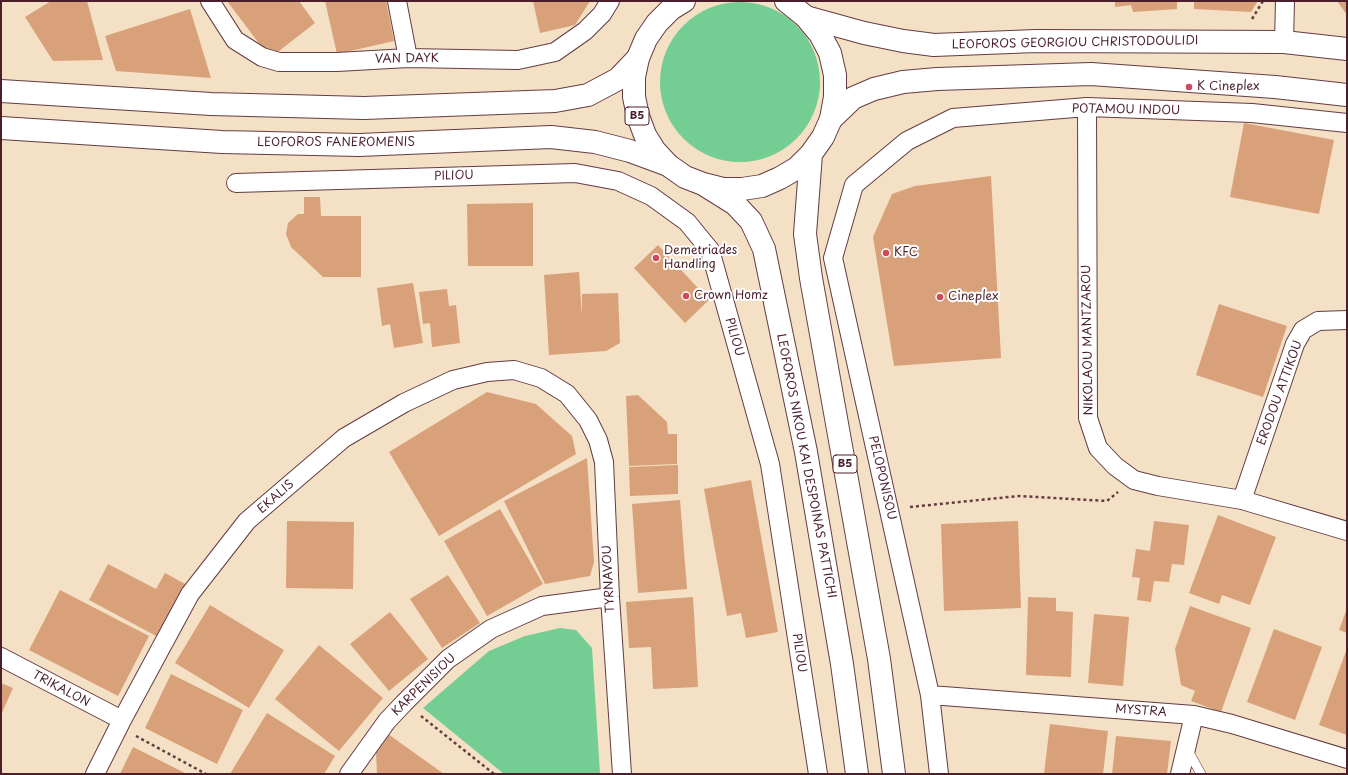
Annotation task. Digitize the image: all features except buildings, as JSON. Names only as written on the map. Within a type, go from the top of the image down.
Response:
[{"type":"main road","name":"B5","points":[[657,23],[664,1]]},
{"type":"main road","name":"B5","points":[[684,1],[671,9],[657,23],[646,39],[638,58],[634,77],[634,97],[638,116],[645,135],[655,151],[668,165],[685,177],[703,184],[723,189],[742,189],[762,186],[797,168],[811,154],[823,137],[831,118],[835,97],[835,75],[830,53],[820,34],[806,16],[786,1]]},
{"type":"main road","name":"LEOFOROS GEORGIOU CHRISTODOULIDI","points":[[806,16],[864,33],[903,41],[934,45],[1036,41],[1284,42],[1347,49]]},
{"type":"main road","points":[[1,91],[211,104],[364,108],[555,101],[588,95],[618,79],[638,58]]},
{"type":"main road","points":[[831,118],[853,98],[874,88],[903,82],[937,79],[1091,74],[1276,87],[1347,95]]},
{"type":"main road","name":"LEOFOROS FANEROMENIS","points":[[1,128],[222,142],[351,145],[551,137],[595,142],[630,151],[668,165]]},
{"type":"main road","name":"B5","points":[[811,154],[805,234],[810,271],[879,659],[894,774]]},
{"type":"main road","name":"LEOFOROS NIKOU KAI DESPOINAS PATTICHI","points":[[703,184],[735,204],[751,221],[764,249],[806,452],[842,664],[856,774]]},
{"type":"street","name":"VAN DAYK","points":[[210,1],[235,40],[262,57],[279,62],[337,62],[408,58],[518,60],[555,52],[585,31],[602,14],[610,1]]},
{"type":"street","points":[[397,1],[408,58]]},
{"type":"street","points":[[1284,42],[1285,1]]},
{"type":"street","name":"POTAMOU INDOU","points":[[854,185],[907,141],[953,118],[1087,107],[1252,113],[1347,123]]},
{"type":"street","name":"NIKOLAOU MANTZAROU","points":[[1087,107],[1088,418],[1098,448],[1115,466],[1134,480],[1158,486],[1242,500],[1347,532]]},
{"type":"street","name":"PILIOU","points":[[236,183],[575,173],[618,181],[651,196],[687,222],[710,250],[770,464],[818,774]]},
{"type":"street","name":"PELOPONISOU","points":[[854,185],[833,258],[930,695],[939,774]]},
{"type":"street","name":"ERODOU ATTIKOU","points":[[1242,500],[1295,344],[1304,330],[1318,321],[1347,320]]},
{"type":"street","name":"EKALIS","points":[[94,774],[190,594],[248,521],[344,438],[404,403],[453,380],[487,372],[514,370],[541,378],[567,394]]},
{"type":"street","name":"TYRNAVOU","points":[[567,394],[588,420],[598,440],[604,462],[610,597],[622,774]]},
{"type":"street","name":"KARPENISIOU","points":[[349,774],[387,721],[404,703],[448,659],[491,629],[542,606],[610,597]]},
{"type":"street","name":"TRIKALON","points":[[1,657],[120,723]]},
{"type":"street","name":"MYSTRA","points":[[930,695],[1194,715],[1232,724],[1347,758]]},
{"type":"street","points":[[1180,774],[1194,715]]},
{"type":"lane","points":[[1186,747],[1201,774]]},
{"type":"path","points":[[1245,21],[1252,19],[1263,1]]},
{"type":"path","points":[[909,508],[1019,496],[1107,501],[1134,480]]},
{"type":"path","points":[[404,703],[494,774]]},
{"type":"path","points":[[120,723],[206,774]]},
{"type":"green space","points":[[748,2],[763,5],[778,11],[797,25],[807,37],[814,51],[819,66],[819,98],[814,113],[807,127],[797,139],[785,149],[763,159],[748,162],[732,162],[717,159],[695,149],[683,139],[673,127],[661,98],[660,74],[663,59],[673,37],[683,25],[695,15],[724,3]]},
{"type":"green space","points":[[560,628],[576,630],[592,648],[600,774],[504,774],[423,708],[489,651],[525,636]]},
{"type":"place","name":"K Cineplex","points":[[1189,87]]},
{"type":"place","name":"KFC","points":[[886,253]]},
{"type":"place","name":"Demetriades Handling","points":[[656,258]]},
{"type":"place","name":"Crown Homz","points":[[686,296]]},
{"type":"place","name":"Cineplex","points":[[940,297]]}]
